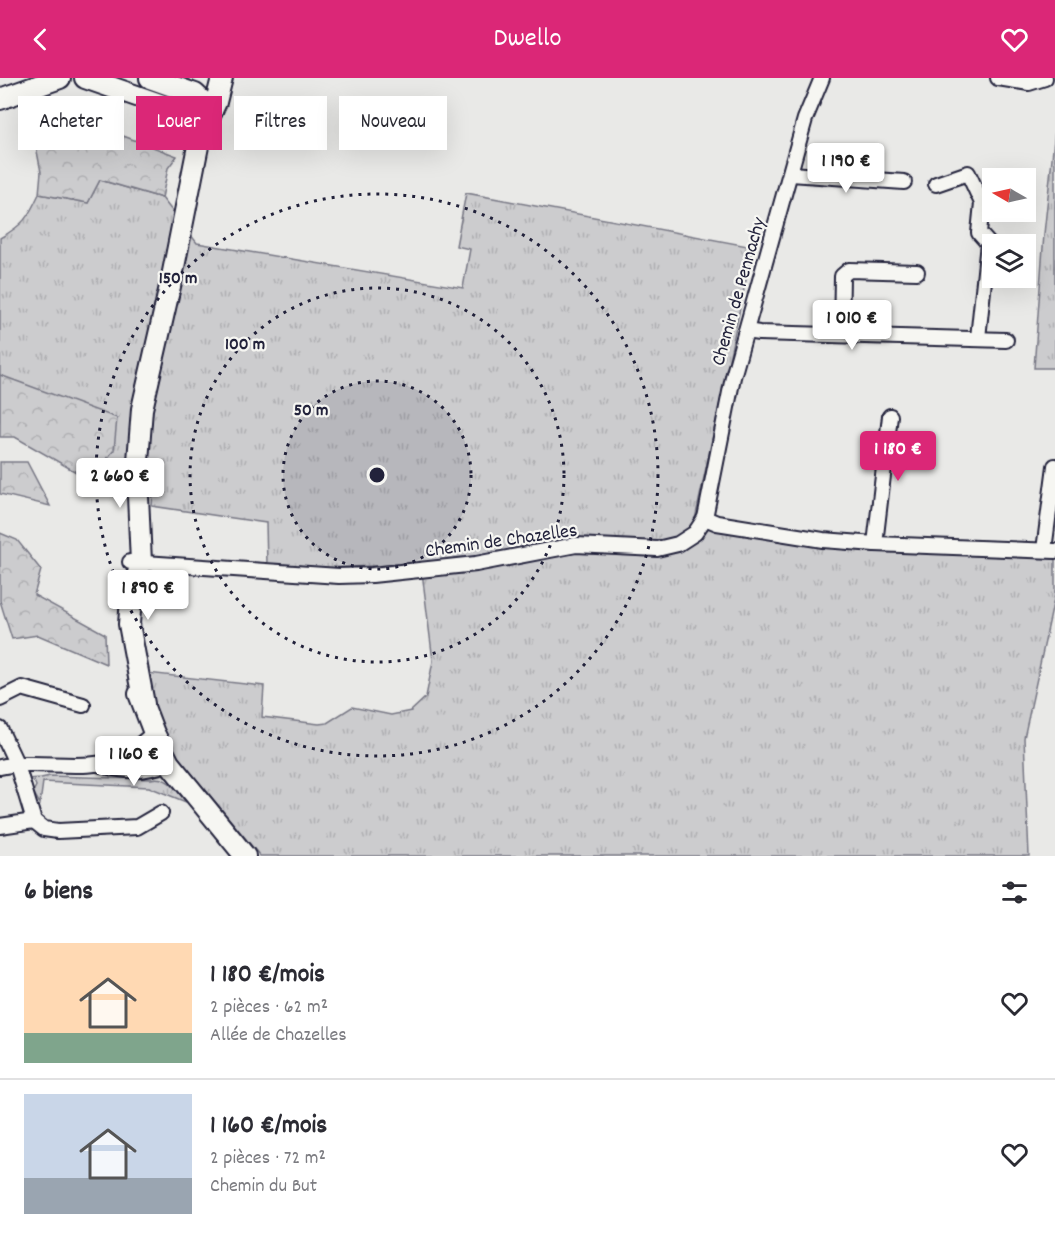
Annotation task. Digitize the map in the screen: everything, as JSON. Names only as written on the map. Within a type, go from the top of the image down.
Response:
[{"type":"street","points":[[0,99],[60,78]]},
{"type":"street","points":[[85,78],[136,96]]},
{"type":"street","points":[[150,78],[197,86]]},
{"type":"street","points":[[217,96],[220,92],[222,78]]},
{"type":"street","name":"Chemin de Pennachy","points":[[705,518],[733,377],[805,119],[822,78]]},
{"type":"street","points":[[998,78],[1029,82],[1045,78]]},
{"type":"street","points":[[197,150],[171,282],[142,409],[137,474],[140,542],[136,562],[120,597],[119,625],[125,667],[144,705],[153,733],[169,763],[245,856]]},
{"type":"street","points":[[936,184],[968,173],[982,203],[979,233],[988,243],[978,338]]},
{"type":"street","points":[[791,174],[904,182]]},
{"type":"street","points":[[841,335],[842,276],[849,270],[917,272]]},
{"type":"street","points":[[746,330],[759,333],[1006,340]]},
{"type":"street","points":[[875,544],[890,416]]},
{"type":"street","points":[[705,518],[717,523],[823,540],[1049,550],[1055,466]]},
{"type":"street","name":"Chemin de Chazelles","points":[[136,562],[327,576],[372,575],[476,564],[576,546],[657,549],[678,544],[695,533],[705,518]]},
{"type":"street","points":[[0,699],[22,688],[83,705]]},
{"type":"street","points":[[0,729],[17,765],[33,821],[44,830],[136,827],[161,813]]},
{"type":"street","points":[[0,767],[96,764],[124,756],[153,733]]},
{"type":"street","points":[[96,764],[119,770],[143,771],[169,763]]},
{"type":"street","points":[[0,826],[33,821]]},
{"type":"green space","points":[[1055,130],[1055,368],[1034,368],[1044,234]]},
{"type":"green space","points":[[124,136],[136,141],[136,150],[161,150],[177,156],[168,168],[162,198],[100,180],[88,203],[39,194],[41,172],[37,150],[124,150]]},
{"type":"green space","points":[[100,180],[162,198],[197,243],[463,288],[470,249],[456,246],[466,193],[753,247],[694,524],[1055,557],[1055,595],[1024,738],[1029,856],[260,856],[175,753],[152,705],[148,673],[264,686],[262,717],[319,724],[327,723],[352,707],[391,715],[411,711],[426,697],[433,661],[421,564],[326,568],[267,564],[266,523],[152,506],[154,478],[116,470],[0,421],[0,238],[24,220],[39,194],[88,203]]},
{"type":"green space","points":[[0,375],[117,418],[114,450],[90,480],[15,437],[0,437]]},
{"type":"green space","points":[[0,462],[27,462],[50,506],[0,494]]},
{"type":"green space","points":[[0,533],[17,540],[41,570],[34,595],[105,634],[106,664],[38,635],[12,639],[0,601]]},
{"type":"green space","points":[[50,776],[157,778],[171,784],[186,802],[149,787],[43,782],[40,804],[33,792],[36,786],[34,781],[27,782],[26,779]]}]
